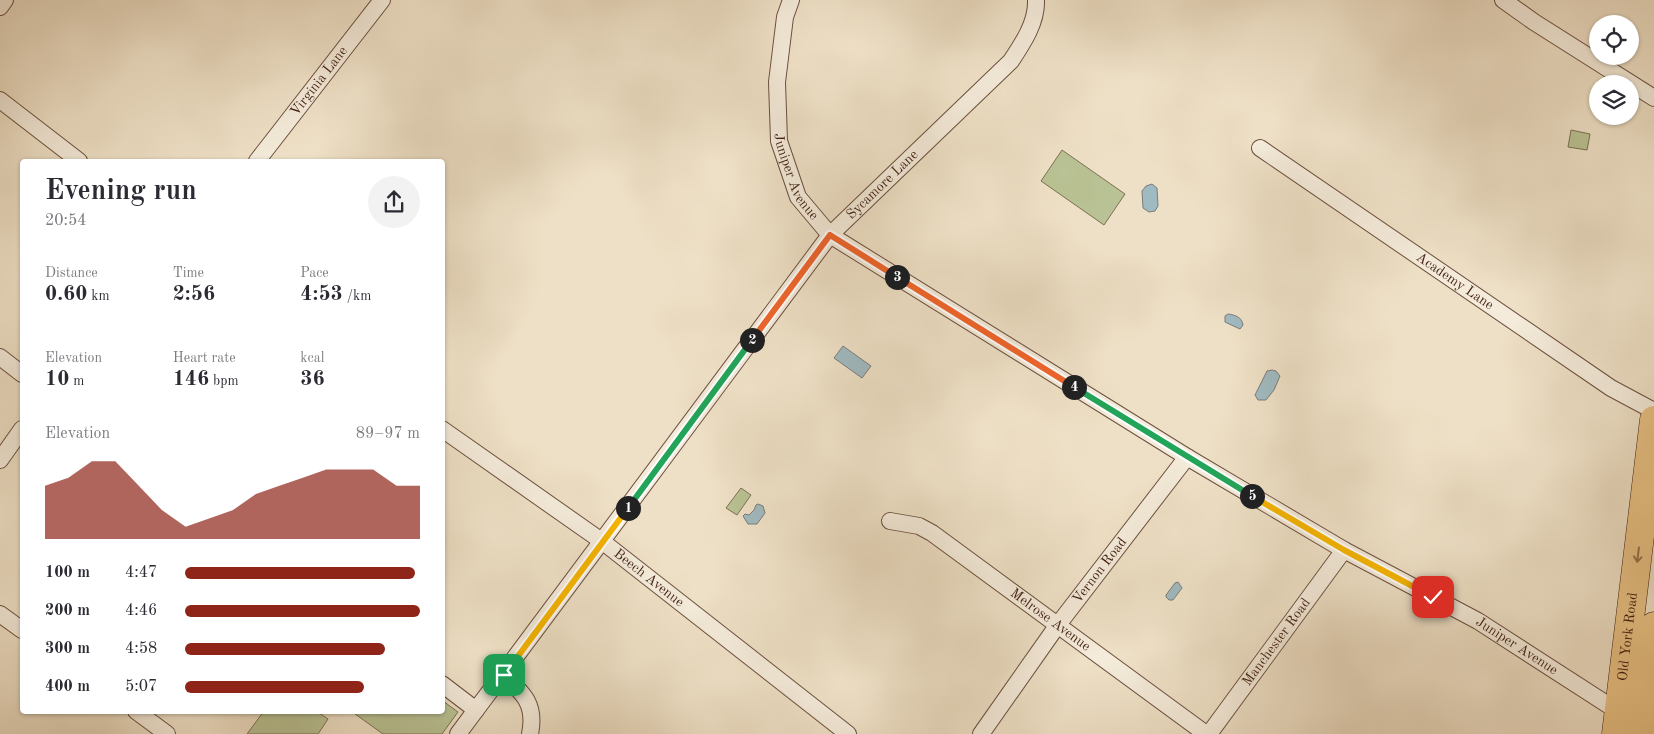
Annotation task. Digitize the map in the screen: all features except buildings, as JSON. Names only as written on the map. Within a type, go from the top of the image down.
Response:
[{"type":"highway","name":"Old York Road","points":[[1634,724],[1654,420]]},
{"type":"highway","name":"Old York Road","points":[[1634,724],[1654,626]]},
{"type":"street","points":[[0,7],[5,0]]},
{"type":"street","name":"Virginia Lane","points":[[259,159],[382,0]]},
{"type":"street","name":"Juniper Avenue","points":[[791,0],[785,17],[776,82],[779,141],[798,197],[830,235],[1187,457],[1344,550],[1478,621],[1634,724]]},
{"type":"street","name":"Sycamore Lane","points":[[458,734],[504,675],[830,235],[1012,61],[1027,37],[1036,8],[1036,0]]},
{"type":"street","points":[[1503,0],[1534,22],[1654,98]]},
{"type":"street","points":[[0,100],[76,159]]},
{"type":"street","name":"Academy Lane","points":[[1260,148],[1611,388],[1654,411]]},
{"type":"street","points":[[0,357],[20,372]]},
{"type":"street","name":"Beech Avenue","points":[[445,431],[602,542],[848,734]]},
{"type":"street","points":[[0,460],[20,432]]},
{"type":"street","name":"Vernon Road","points":[[981,734],[1057,626],[1187,457]]},
{"type":"street","name":"Melrose Avenue","points":[[890,521],[919,526],[932,533],[1207,734]]},
{"type":"street","name":"Manchester Road","points":[[1207,734],[1344,550]]},
{"type":"street","points":[[0,614],[20,629]]},
{"type":"street","points":[[504,675],[515,685],[529,703],[533,721],[530,734]]},
{"type":"street","points":[[445,686],[476,710]]},
{"type":"street","points":[[141,714],[167,734]]},
{"type":"green space","points":[[1571,130],[1590,134],[1587,150],[1568,147]]},
{"type":"green space","points":[[1062,150],[1125,194],[1104,225],[1041,181]]},
{"type":"green space","points":[[741,488],[751,495],[737,515],[726,508]]},
{"type":"green space","points":[[445,702],[458,712],[442,734],[383,734],[355,714],[445,714]]},
{"type":"green space","points":[[262,714],[320,714],[328,719],[318,734],[247,734]]},
{"type":"water","points":[[1152,184],[1157,188],[1158,206],[1155,211],[1149,212],[1143,208],[1142,191],[1146,186]]},
{"type":"water","points":[[1228,314],[1240,318],[1243,325],[1240,329],[1225,322],[1225,316]]},
{"type":"water","points":[[843,346],[871,366],[862,378],[834,358]]},
{"type":"water","points":[[1267,371],[1276,371],[1280,376],[1274,390],[1266,400],[1258,400],[1255,395]]},
{"type":"water","points":[[758,504],[763,506],[765,513],[757,524],[748,524],[743,516],[745,514],[749,515]]},
{"type":"water","points":[[1178,582],[1182,588],[1173,600],[1169,600],[1166,595],[1175,583]]},
{"type":"route","points":[[504,675],[830,235],[1187,457],[1344,550],[1433,597]]}]
